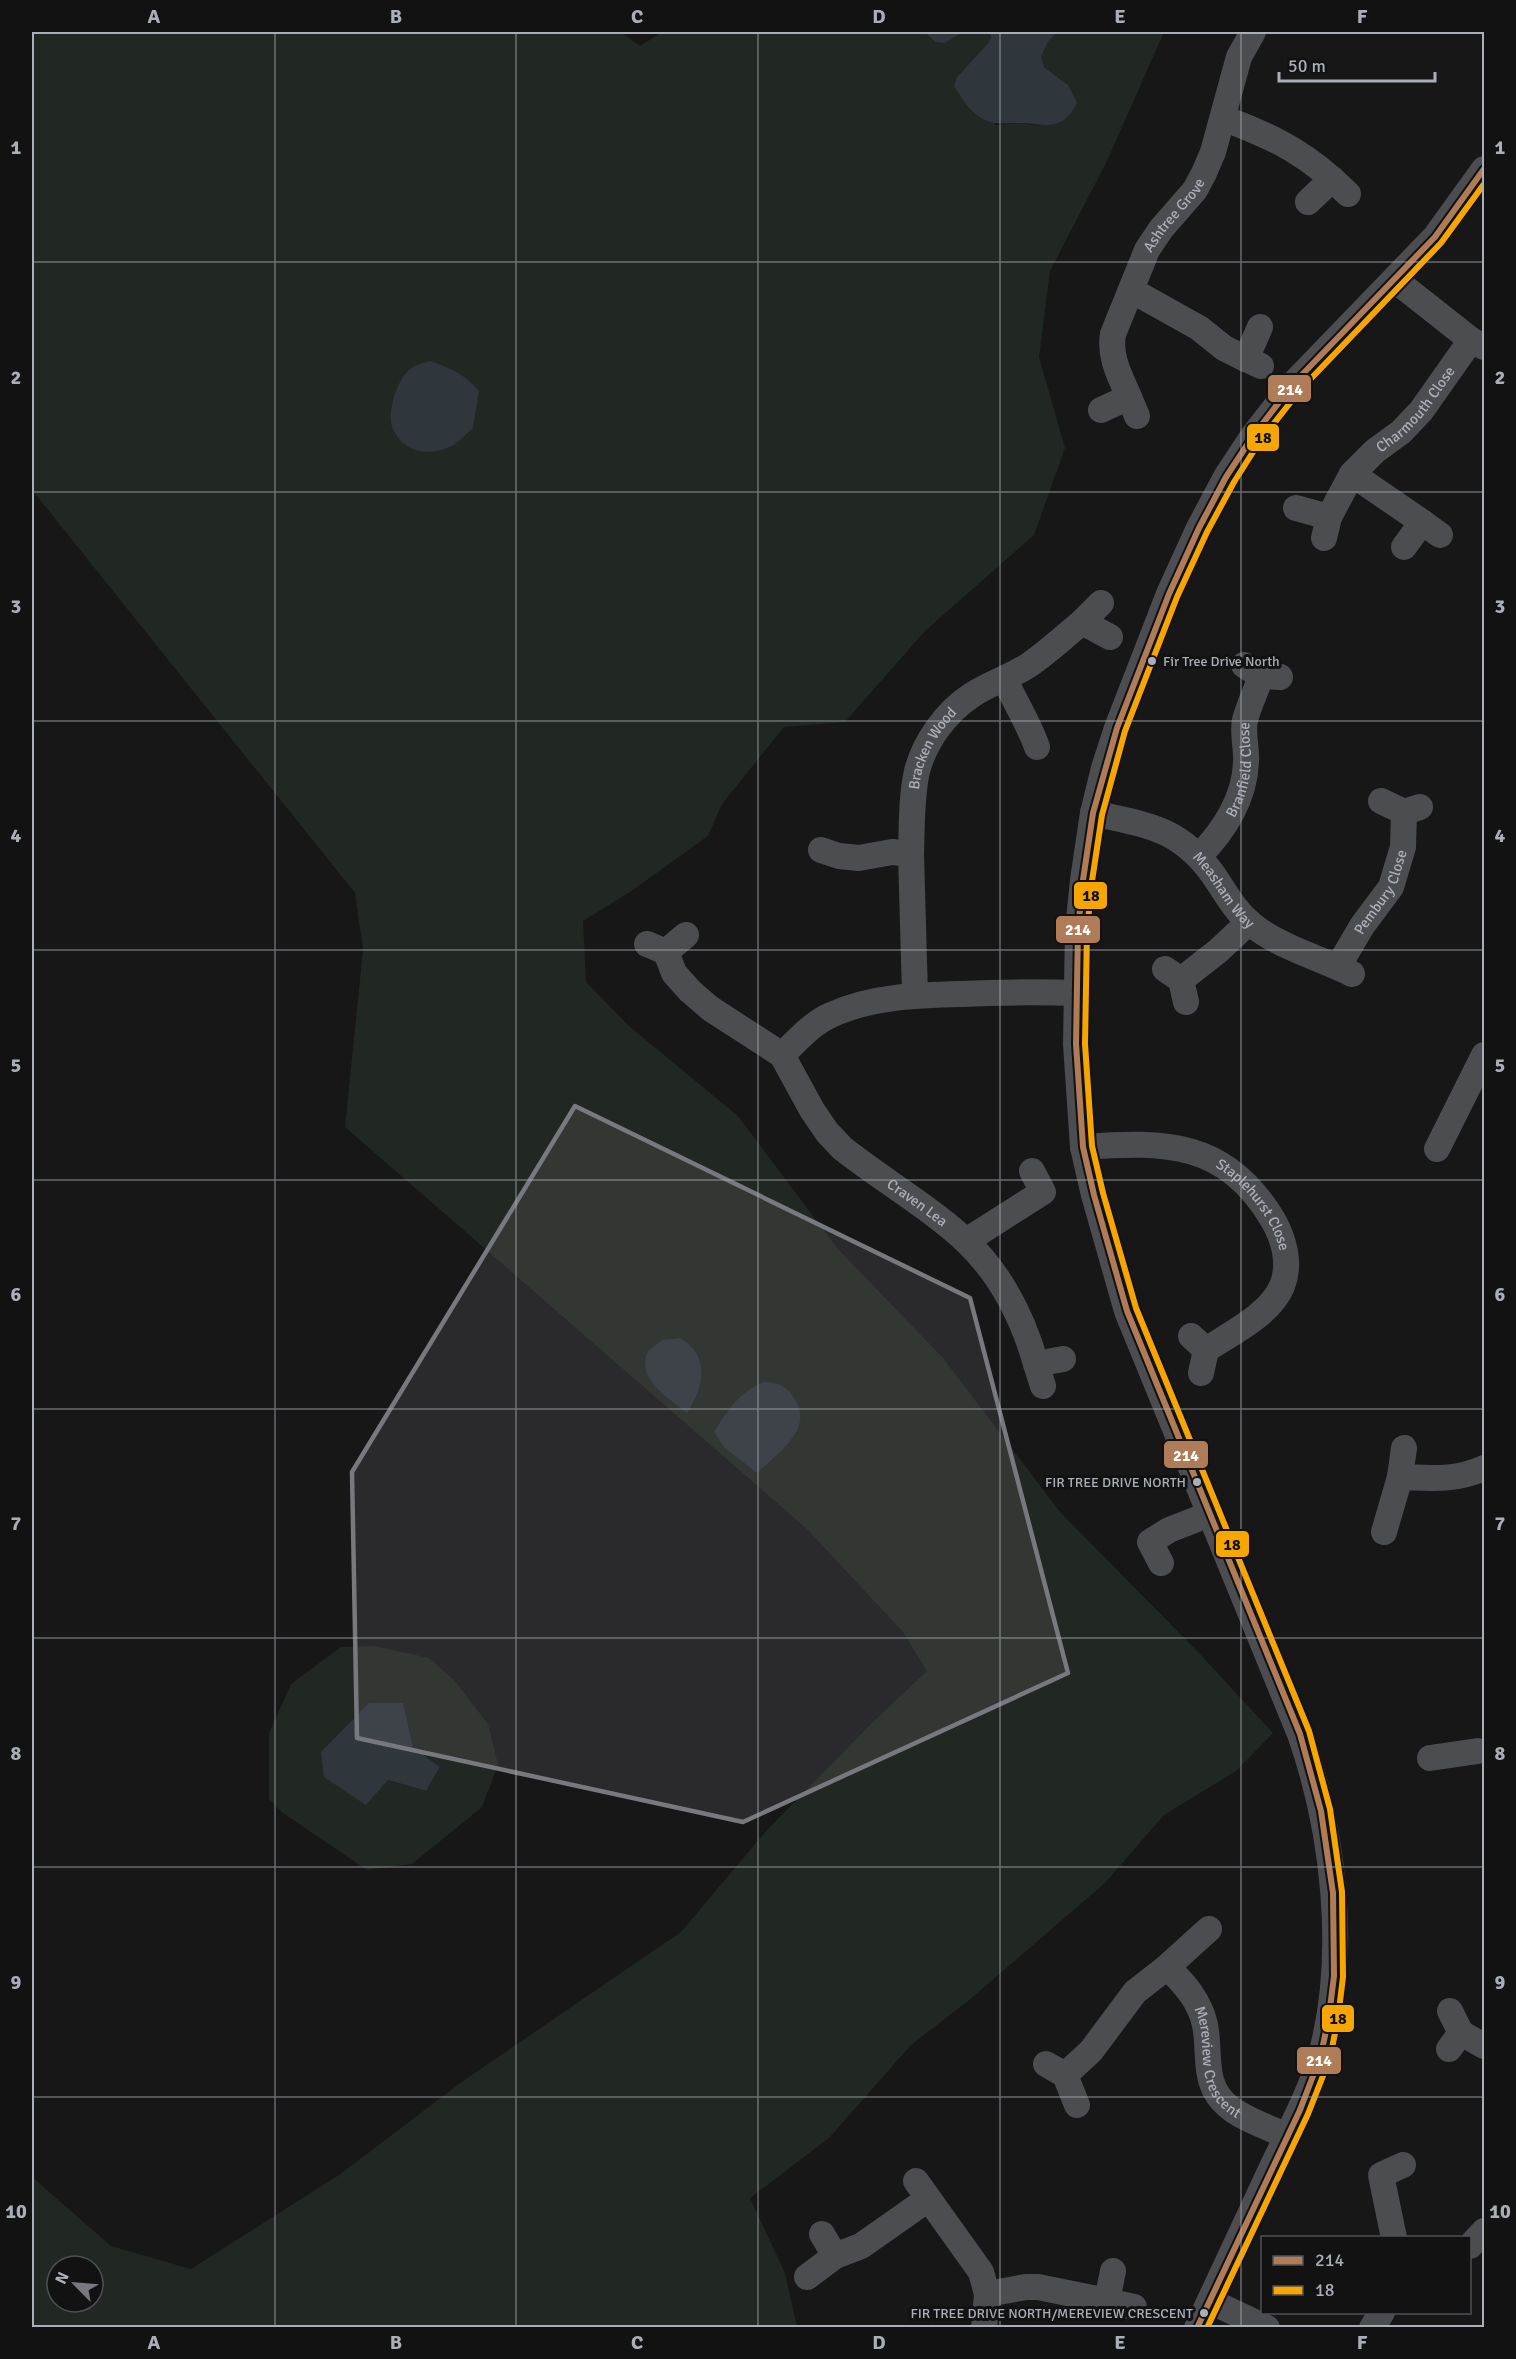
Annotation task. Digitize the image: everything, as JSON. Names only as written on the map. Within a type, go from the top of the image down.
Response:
[{"type":"street","name":"Ashtree Grove","points":[[1101,410],[1133,406],[1110,346],[1117,321],[1147,250],[1161,229],[1195,189],[1204,173],[1213,152],[1239,57],[1253,32]]},
{"type":"street","points":[[1223,118],[1277,139],[1313,162],[1340,187],[1308,202]]},
{"type":"street","points":[[1197,2328],[1314,2076],[1331,2004],[1334,1923],[1331,1872],[1310,1761],[1127,1311],[1103,1229],[1083,1147],[1076,1044],[1078,929],[1094,813],[1104,768],[1138,670],[1178,575],[1226,477],[1253,436],[1294,383],[1435,237],[1485,169]]},
{"type":"street","points":[[1395,280],[1478,344]]},
{"type":"street","points":[[1131,290],[1199,328],[1224,348],[1254,362],[1260,327]]},
{"type":"street","name":"Charmouth Close","points":[[1296,508],[1326,528],[1353,474],[1375,451],[1401,432],[1478,344]]},
{"type":"street","points":[[1353,474],[1431,529],[1404,547]]},
{"type":"street","name":"Bracken Wood","points":[[915,995],[910,854],[917,771],[925,750],[937,728],[953,709],[974,694],[1005,680],[1031,663],[1083,622],[1101,603]]},
{"type":"street","points":[[1083,622],[1110,638]]},
{"type":"street","name":"Branfield Close","points":[[1199,856],[1226,824],[1241,789],[1246,769],[1245,722],[1262,673]]},
{"type":"street","points":[[1005,680],[1031,729],[1037,755]]},
{"type":"street","name":"Pembury Close","points":[[1345,971],[1362,926],[1391,887],[1412,809],[1381,801]]},
{"type":"street","name":"Measham Way","points":[[1094,813],[1160,829],[1178,838],[1199,856],[1232,904],[1249,922],[1275,941],[1345,971]]},
{"type":"street","points":[[816,848],[839,856],[859,858],[892,852],[910,854]]},
{"type":"street","points":[[1178,984],[1249,922]]},
{"type":"street","name":"Craven Lea","points":[[686,935],[657,948],[690,991],[711,1009],[782,1055],[812,1110],[827,1132],[842,1148],[966,1241],[1003,1287],[1029,1341],[1039,1375],[1063,1359]]},
{"type":"street","points":[[782,1055],[810,1029],[829,1016],[856,1005],[915,995],[1077,993]]},
{"type":"street","points":[[1437,1149],[1482,1069]]},
{"type":"street","name":"Staplehurst Close","points":[[1083,1147],[1145,1143],[1191,1151],[1232,1171],[1257,1195],[1268,1211],[1282,1238],[1285,1250],[1285,1275],[1282,1287],[1266,1309],[1199,1353]]},
{"type":"street","points":[[966,1241],[1043,1192],[1032,1171]]},
{"type":"street","points":[[1384,1532],[1400,1477],[1404,1448]]},
{"type":"street","points":[[1400,1477],[1451,1479],[1467,1476],[1485,1468]]},
{"type":"street","points":[[1148,1553],[1169,1530],[1210,1514]]},
{"type":"street","points":[[1430,1758],[1482,1755]]},
{"type":"street","points":[[1077,2105],[1056,2070],[1091,2051],[1135,1992],[1209,1929]]},
{"type":"street","name":"Mereview Crescent","points":[[1167,1967],[1191,1994],[1200,2010],[1205,2024],[1207,2068],[1210,2082],[1217,2094],[1228,2106],[1241,2114],[1287,2136]]},
{"type":"street","points":[[1453,2031],[1485,2046]]},
{"type":"street","points":[[1382,2169],[1394,2236]]},
{"type":"street","points":[[807,2277],[835,2256],[861,2246],[922,2190],[981,2272],[987,2294],[984,2328]]},
{"type":"street","points":[[1471,2245],[1485,2231]]},
{"type":"street","points":[[822,2234],[835,2256]]},
{"type":"street","points":[[1107,2301],[1113,2271]]},
{"type":"street","points":[[987,2294],[1026,2286],[1038,2287],[1134,2307]]},
{"type":"street","points":[[1210,2301],[1267,2328]]},
{"type":"street","points":[[1372,2328],[1381,2314]]},
{"type":"highlighted area","points":[[575,1106],[970,1298],[1068,1673],[743,1822],[357,1738],[352,1472]]},
{"type":"shaded area","points":[[32,32],[620,32],[640,46],[662,32],[925,32],[935,42],[945,43],[963,32],[987,32],[991,37],[989,42],[957,77],[996,125],[1022,123],[1039,126],[1068,85],[1044,67],[1041,57],[1048,42],[1057,32],[1164,32],[1107,161],[1050,271],[1039,357],[1065,448],[1034,535],[925,631],[845,722],[784,727],[722,804],[708,836],[630,892],[583,921],[586,982],[629,1026],[738,1116],[838,1249],[943,1358],[1060,1512],[1200,1654],[1273,1733],[1236,1771],[1164,1815],[1105,1883],[968,2001],[911,2045],[829,2138],[750,2198],[785,2273],[797,2327],[32,2327],[32,2177],[111,2246],[191,2269],[339,2175],[463,2081],[681,1932],[766,1831],[872,1723],[927,1671],[903,1632],[807,1529],[345,1127],[363,950],[355,893],[32,490]]},
{"type":"shaded area","points":[[925,32],[963,32],[945,43],[935,42]]},
{"type":"shaded area","points":[[987,32],[1057,32],[1048,42],[1041,57],[1044,67],[1068,85],[1077,103],[1066,118],[1047,125],[996,123],[986,121],[969,108],[954,86],[957,77],[989,42],[991,36]]},
{"type":"shaded area","points":[[430,361],[457,372],[479,391],[473,428],[452,446],[426,452],[410,448],[403,443],[393,429],[391,415],[400,381],[413,367]]},
{"type":"shaded area","points":[[680,1338],[697,1354],[702,1372],[697,1393],[687,1413],[656,1387],[646,1370],[645,1361],[648,1351],[662,1340]]},
{"type":"shaded area","points":[[764,1382],[780,1385],[790,1392],[798,1406],[800,1418],[794,1436],[787,1445],[757,1473],[724,1447],[714,1432],[729,1409],[741,1396]]},
{"type":"shaded area","points":[[375,1646],[429,1658],[454,1680],[488,1724],[498,1765],[482,1807],[412,1864],[367,1870],[283,1813],[269,1799],[269,1733],[291,1684],[341,1647]],"holes":[[[408,1729],[413,1747],[440,1767],[426,1791],[388,1780]]]},
{"type":"shaded area","points":[[369,1703],[403,1703],[413,1747],[440,1767],[426,1791],[388,1780],[366,1805],[324,1777],[321,1752]]},
{"type":"transit line","name":"214","points":[[1197,2328],[1300,2110],[1321,2055],[1334,1976],[1333,1893],[1321,1811],[1300,1734],[1127,1311],[1094,1195],[1083,1147],[1076,1044],[1078,929],[1083,880],[1093,813],[1117,728],[1169,594],[1199,528],[1226,477],[1253,436],[1294,383],[1435,237],[1484,169]]},
{"type":"transit line","name":"18","points":[[1207,2328],[1308,2114],[1330,2058],[1343,1977],[1342,1892],[1330,1809],[1309,1731],[1136,1308],[1103,1193],[1092,1146],[1085,1044],[1087,930],[1092,881],[1102,815],[1125,731],[1177,597],[1207,532],[1234,482],[1260,441],[1301,389],[1441,243],[1484,184]]},
{"type":"place","name":"Fir Tree Drive North","points":[[1152,661]]},
{"type":"place","name":"FIR TREE DRIVE NORTH","points":[[1197,1482]]},
{"type":"place","name":"FIR TREE DRIVE NORTH/MEREVIEW CRESCENT","points":[[1204,2313]]}]
